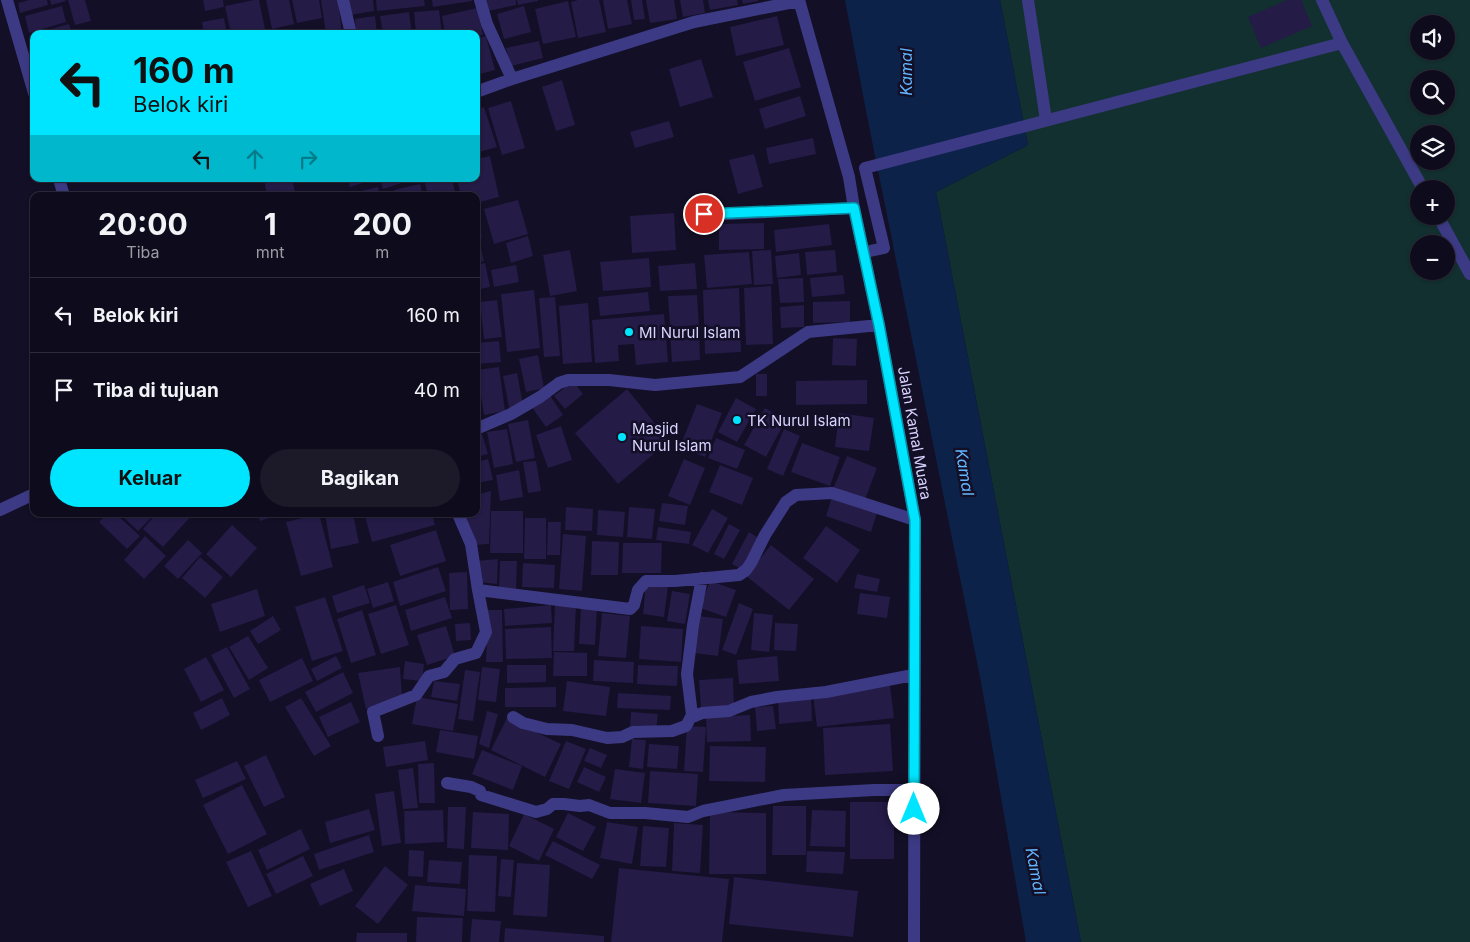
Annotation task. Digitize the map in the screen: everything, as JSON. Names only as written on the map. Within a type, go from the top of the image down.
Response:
[{"type":"street","points":[[7,0],[30,79]]},
{"type":"street","points":[[343,0],[350,30]]},
{"type":"street","points":[[480,0],[487,24],[512,79]]},
{"type":"street","points":[[480,91],[694,22],[799,0]]},
{"type":"street","name":"Jalan Kamal Muara","points":[[799,0],[849,177],[854,208],[865,252],[915,520],[913,675],[914,942]]},
{"type":"street","points":[[1028,0],[1046,120]]},
{"type":"street","points":[[1322,0],[1342,43],[1418,180]]},
{"type":"street","points":[[865,252],[884,248],[865,168],[1342,43]]},
{"type":"street","points":[[704,214],[854,208]]},
{"type":"street","points":[[1443,225],[1470,274]]},
{"type":"street","points":[[480,427],[511,414],[560,383],[568,380],[609,380],[656,386],[740,377],[808,332],[879,325]]},
{"type":"street","points":[[478,590],[630,609],[634,605],[638,590],[646,581],[675,581],[740,575],[746,570],[786,502],[796,496],[832,493],[915,520]]},
{"type":"street","points":[[0,510],[30,496]]},
{"type":"street","points":[[378,736],[373,712],[416,694],[430,676],[444,672],[455,659],[476,653],[486,632],[471,544],[459,517]]},
{"type":"street","points":[[513,717],[547,729],[572,730],[607,738],[622,737],[633,732],[672,731],[686,726],[692,715],[687,674],[694,619],[702,578]]},
{"type":"street","points":[[692,715],[730,711],[760,700],[826,692],[913,675]]},
{"type":"street","points":[[447,783],[471,787],[480,791],[481,795],[536,812],[553,804],[564,804],[589,805],[610,813],[645,813],[688,817],[703,812],[784,795],[874,790],[913,790]]},
{"type":"green space","points":[[1000,0],[1470,0],[1470,942],[1081,942],[936,192],[1028,145]]},
{"type":"water","name":"Kamal","points":[[845,0],[1000,0],[1028,145],[936,192],[1081,942],[1026,942],[981,682]]},
{"type":"building","points":[[29,0],[47,0],[48,5],[20,13],[18,3]]},
{"type":"building","points":[[50,0],[65,0],[66,1],[51,5]]},
{"type":"building","points":[[68,0],[85,0],[91,21],[75,25]]},
{"type":"building","points":[[203,0],[223,0],[224,7],[205,11]]},
{"type":"building","points":[[259,0],[265,30],[230,30],[225,6]]},
{"type":"building","points":[[266,0],[289,0],[294,24],[272,29]]},
{"type":"building","points":[[292,0],[319,0],[322,18],[297,23]]},
{"type":"building","points":[[321,0],[338,0],[342,30],[325,30]]},
{"type":"building","points":[[348,0],[373,0],[374,11],[350,15]]},
{"type":"building","points":[[376,0],[424,0],[425,6],[377,11]]},
{"type":"building","points":[[432,0],[472,0],[472,1],[433,7]]},
{"type":"building","points":[[486,0],[516,0],[516,5],[488,11]]},
{"type":"building","points":[[517,0],[538,0],[538,1],[518,5]]},
{"type":"building","points":[[599,0],[606,32],[578,38],[571,2]]},
{"type":"building","points":[[603,0],[627,0],[632,24],[608,29]]},
{"type":"building","points":[[631,0],[642,0],[645,19],[634,20]]},
{"type":"building","points":[[646,0],[674,0],[677,19],[650,23]]},
{"type":"building","points":[[680,0],[703,0],[705,13],[683,17]]},
{"type":"building","points":[[708,0],[737,0],[738,5],[710,10]]},
{"type":"building","points":[[742,0],[758,0],[758,1],[743,4]]},
{"type":"building","points":[[1287,0],[1301,0],[1312,26],[1261,48],[1248,17]]},
{"type":"building","points":[[568,1],[576,37],[543,44],[535,9]]},
{"type":"building","points":[[62,6],[66,22],[39,30],[30,30],[29,33],[25,16]]},
{"type":"building","points":[[524,6],[531,32],[504,39],[497,14]]},
{"type":"building","points":[[477,8],[483,35],[480,35],[480,30],[444,30],[442,16]]},
{"type":"building","points":[[439,10],[442,30],[416,30],[414,12]]},
{"type":"building","points":[[409,12],[411,30],[382,30],[380,16]]},
{"type":"building","points":[[375,16],[377,30],[356,30],[355,19]]},
{"type":"building","points":[[777,16],[784,45],[736,56],[730,27]]},
{"type":"building","points":[[224,18],[226,30],[203,30],[202,22]]},
{"type":"building","points":[[69,24],[71,30],[46,30]]},
{"type":"building","points":[[486,36],[495,70],[480,74],[480,38]]},
{"type":"building","points":[[539,41],[543,58],[511,66],[506,48]]},
{"type":"building","points":[[789,48],[801,87],[755,101],[743,62]]},
{"type":"building","points":[[701,59],[713,97],[680,107],[669,69]]},
{"type":"building","points":[[562,80],[575,125],[556,131],[542,87]]},
{"type":"building","points":[[800,96],[806,116],[765,129],[759,109]]},
{"type":"building","points":[[511,101],[525,148],[502,155],[488,108]]},
{"type":"building","points":[[484,107],[497,147],[480,152],[480,108]]},
{"type":"building","points":[[669,121],[674,137],[635,148],[630,132]]},
{"type":"building","points":[[813,138],[816,154],[769,164],[766,148]]},
{"type":"building","points":[[754,154],[763,187],[738,194],[729,160]]},
{"type":"building","points":[[490,156],[499,197],[480,202],[480,192],[460,192],[458,182],[480,182],[480,158]]},
{"type":"building","points":[[265,182],[293,182],[295,192],[266,192]]},
{"type":"building","points":[[349,182],[366,182],[350,187]]},
{"type":"building","points":[[381,182],[405,182],[383,189]]},
{"type":"building","points":[[425,182],[453,182],[455,192],[427,192]]},
{"type":"building","points":[[420,184],[422,192],[395,192],[394,190]]},
{"type":"building","points":[[378,187],[379,192],[357,192]]},
{"type":"building","points":[[518,200],[528,234],[494,244],[484,209]]},
{"type":"building","points":[[674,213],[676,250],[632,253],[630,216]]},
{"type":"building","points":[[764,223],[764,249],[719,250],[719,224]]},
{"type":"building","points":[[829,224],[832,245],[776,252],[774,230]]},
{"type":"building","points":[[528,236],[533,256],[511,263],[506,243]]},
{"type":"building","points":[[480,244],[484,261],[480,262]]},
{"type":"building","points":[[570,250],[577,291],[550,296],[543,255]]},
{"type":"building","points":[[771,250],[773,284],[754,285],[752,251]]},
{"type":"building","points":[[835,250],[837,272],[807,275],[805,252]]},
{"type":"building","points":[[749,252],[752,284],[707,288],[704,255]]},
{"type":"building","points":[[799,253],[801,275],[777,278],[775,256]]},
{"type":"building","points":[[649,258],[651,287],[603,291],[600,262]]},
{"type":"building","points":[[485,263],[490,287],[480,289],[480,264]]},
{"type":"building","points":[[695,263],[697,289],[660,291],[658,266]]},
{"type":"building","points":[[516,265],[519,282],[494,287],[491,270]]},
{"type":"building","points":[[843,275],[845,294],[812,297],[810,278]]},
{"type":"building","points":[[803,278],[804,302],[780,303],[778,279]]},
{"type":"building","points":[[771,286],[773,344],[746,345],[744,288]]},
{"type":"building","points":[[739,288],[741,352],[705,354],[703,290]]},
{"type":"building","points":[[534,290],[540,348],[507,352],[501,294]]},
{"type":"building","points":[[648,292],[650,311],[600,316],[598,297]]},
{"type":"building","points":[[697,295],[699,325],[670,327],[668,296]]},
{"type":"building","points":[[555,297],[560,356],[544,357],[539,298]]},
{"type":"building","points":[[497,300],[502,337],[484,339],[480,302]]},
{"type":"building","points":[[850,301],[850,322],[813,323],[813,302]]},
{"type":"building","points":[[588,303],[592,362],[563,364],[559,306]]},
{"type":"building","points":[[804,305],[804,327],[781,328],[780,307]]},
{"type":"building","name":"MI Nurul Islam","points":[[664,314],[668,362],[636,365],[634,344],[618,345],[619,361],[595,363],[592,320]]},
{"type":"building","points":[[699,331],[700,360],[672,362],[670,333]]},
{"type":"building","points":[[833,338],[857,339],[856,366],[832,365]]},
{"type":"building","points":[[499,341],[501,362],[480,364],[480,343]]},
{"type":"building","points":[[538,355],[544,388],[526,392],[519,359]]},
{"type":"building","points":[[499,367],[505,411],[484,415],[480,389],[480,370]]},
{"type":"building","points":[[517,373],[523,405],[509,408],[503,376]]},
{"type":"building","points":[[756,374],[767,374],[767,396],[756,396]]},
{"type":"building","points":[[867,380],[867,404],[796,405],[796,381]]},
{"type":"building","points":[[573,381],[583,394],[565,409],[554,396]]},
{"type":"building","name":"Masjid Nurul Islam","points":[[627,389],[669,441],[618,484],[575,433]]},
{"type":"building","points":[[549,394],[563,415],[546,427],[531,406]]},
{"type":"building","name":"TK Nurul Islam","points":[[736,398],[756,409],[737,442],[718,432]]},
{"type":"building","points":[[697,404],[722,413],[705,457],[680,447]]},
{"type":"building","points":[[765,408],[786,420],[766,457],[744,445]]},
{"type":"building","points":[[839,413],[874,418],[869,451],[835,447]]},
{"type":"building","points":[[528,420],[535,458],[516,462],[508,424]]},
{"type":"building","points":[[561,426],[572,460],[548,468],[536,435]]},
{"type":"building","points":[[507,429],[513,464],[494,468],[487,432]]},
{"type":"building","points":[[784,429],[800,436],[783,476],[767,469]]},
{"type":"building","points":[[482,434],[488,454],[480,456],[480,435]]},
{"type":"building","points":[[716,438],[745,450],[737,469],[708,458]]},
{"type":"building","points":[[802,443],[840,457],[830,486],[791,472]]},
{"type":"building","points":[[847,456],[877,468],[864,502],[833,489]]},
{"type":"building","points":[[488,459],[493,480],[480,482],[480,461]]},
{"type":"building","points":[[684,459],[705,468],[690,505],[668,496]]},
{"type":"building","points":[[536,461],[541,491],[528,493],[523,462]]},
{"type":"building","points":[[720,465],[753,478],[742,505],[709,492]]},
{"type":"building","points":[[519,470],[523,497],[500,501],[496,475]]},
{"type":"building","points":[[491,491],[489,544],[474,545],[463,517],[480,517],[480,494]]},
{"type":"building","points":[[832,497],[877,513],[871,532],[826,516]]},
{"type":"building","points":[[662,503],[688,506],[685,525],[659,521]]},
{"type":"building","points":[[566,507],[593,509],[592,531],[565,530]]},
{"type":"building","points":[[629,507],[655,509],[652,539],[627,537]]},
{"type":"building","points":[[712,509],[728,518],[708,553],[692,545]]},
{"type":"building","points":[[598,510],[625,512],[623,537],[597,535]]},
{"type":"building","points":[[491,511],[523,511],[523,553],[490,553]]},
{"type":"building","points":[[104,517],[119,517],[140,536],[127,549],[99,522]]},
{"type":"building","points":[[123,517],[152,517],[138,531]]},
{"type":"building","points":[[153,517],[190,517],[163,547],[143,529]]},
{"type":"building","points":[[259,517],[273,517],[260,521]]},
{"type":"building","points":[[307,517],[320,517],[333,567],[301,576],[286,522]]},
{"type":"building","points":[[326,517],[354,517],[359,543],[331,549]]},
{"type":"building","points":[[365,517],[433,517],[435,525],[372,542]]},
{"type":"building","points":[[525,518],[546,518],[546,559],[524,559]]},
{"type":"building","points":[[548,522],[561,522],[560,555],[547,555]]},
{"type":"building","points":[[729,524],[740,530],[724,559],[714,554]]},
{"type":"building","points":[[232,525],[257,548],[231,577],[206,554]]},
{"type":"building","points":[[826,526],[860,550],[837,583],[803,558]]},
{"type":"building","points":[[658,527],[691,532],[689,544],[656,540]]},
{"type":"building","points":[[436,530],[446,561],[400,576],[390,545]]},
{"type":"building","points":[[749,532],[760,539],[743,570],[732,564]]},
{"type":"building","points":[[563,534],[586,536],[582,591],[559,589]]},
{"type":"building","points":[[145,536],[166,556],[144,579],[124,560]]},
{"type":"building","points":[[188,540],[202,553],[178,579],[164,566]]},
{"type":"building","points":[[592,541],[619,542],[618,575],[591,575]]},
{"type":"building","points":[[623,543],[662,543],[661,573],[622,573]]},
{"type":"building","points":[[771,545],[814,579],[789,610],[746,576]]},
{"type":"building","points":[[200,557],[223,577],[205,598],[182,578]]},
{"type":"building","points":[[498,559],[497,584],[478,582],[475,561]]},
{"type":"building","points":[[500,561],[517,561],[516,591],[499,591]]},
{"type":"building","points":[[523,563],[555,565],[554,588],[522,587]]},
{"type":"building","points":[[438,567],[446,591],[400,606],[393,582]]},
{"type":"building","points":[[467,572],[468,609],[450,610],[449,573]]},
{"type":"building","points":[[857,574],[880,579],[877,592],[854,588]]},
{"type":"building","points":[[710,581],[736,590],[726,617],[700,608]]},
{"type":"building","points":[[388,582],[394,601],[373,608],[367,589]]},
{"type":"building","points":[[646,583],[668,586],[664,617],[643,614]]},
{"type":"building","points":[[364,585],[370,603],[337,613],[332,596]]},
{"type":"building","points":[[257,589],[265,616],[220,632],[211,604]]},
{"type":"building","points":[[672,591],[690,594],[685,624],[667,621]]},
{"type":"building","points":[[860,593],[890,597],[887,618],[857,614]]},
{"type":"building","points":[[325,597],[343,651],[312,661],[295,607]]},
{"type":"building","points":[[445,597],[452,618],[411,631],[405,610]]},
{"type":"building","points":[[739,603],[753,609],[736,655],[722,650]]},
{"type":"building","points":[[555,604],[576,605],[574,651],[553,651]]},
{"type":"building","points":[[396,605],[409,645],[381,654],[368,614]]},
{"type":"building","points":[[551,605],[552,623],[505,626],[504,609]]},
{"type":"building","points":[[581,606],[597,607],[595,645],[579,644]]},
{"type":"building","points":[[362,610],[376,655],[351,663],[337,619]]},
{"type":"building","points":[[488,610],[502,610],[503,662],[486,662]]},
{"type":"building","points":[[602,613],[630,616],[626,658],[598,656]]},
{"type":"building","points":[[754,613],[773,615],[769,652],[751,650]]},
{"type":"building","points":[[273,616],[281,630],[258,644],[250,631]]},
{"type":"building","points":[[698,616],[723,619],[718,656],[694,653]]},
{"type":"building","points":[[470,623],[471,640],[456,641],[455,624]]},
{"type":"building","points":[[775,623],[798,624],[796,651],[774,650]]},
{"type":"building","points":[[446,626],[455,656],[427,665],[417,635]]},
{"type":"building","points":[[641,626],[683,629],[681,662],[639,659]]},
{"type":"building","points":[[551,627],[552,658],[506,659],[505,629]]},
{"type":"building","points":[[248,636],[268,668],[249,680],[229,647]]},
{"type":"building","points":[[227,647],[250,689],[234,698],[211,655]]},
{"type":"building","points":[[554,652],[587,653],[587,676],[553,676]]},
{"type":"building","points":[[336,656],[342,668],[317,681],[311,669]]},
{"type":"building","points":[[777,656],[779,681],[739,684],[737,660]]},
{"type":"building","points":[[206,657],[224,690],[201,702],[184,669]]},
{"type":"building","points":[[302,658],[313,681],[270,702],[259,680]]},
{"type":"building","points":[[594,660],[634,662],[633,683],[593,681]]},
{"type":"building","points":[[405,661],[424,664],[422,681],[403,679]]},
{"type":"building","points":[[507,665],[546,665],[546,682],[507,683]]},
{"type":"building","points":[[638,665],[678,666],[677,686],[637,684]]},
{"type":"building","points":[[400,667],[402,697],[381,706],[366,709],[358,673]]},
{"type":"building","points":[[482,667],[500,669],[496,702],[478,700]]},
{"type":"building","points":[[465,670],[480,672],[473,721],[458,719]]},
{"type":"building","points":[[343,672],[353,693],[316,712],[305,692]]},
{"type":"building","points":[[733,678],[734,705],[701,708],[699,680]]},
{"type":"building","points":[[434,681],[460,684],[457,701],[431,697]]},
{"type":"building","points":[[567,681],[610,687],[606,716],[563,711]]},
{"type":"building","points":[[890,685],[894,718],[817,727],[813,694]]},
{"type":"building","points":[[556,687],[556,707],[505,707],[505,688]]},
{"type":"building","points":[[618,693],[671,696],[670,710],[617,708]]},
{"type":"building","points":[[811,695],[812,721],[779,724],[778,698]]},
{"type":"building","points":[[417,697],[458,704],[453,731],[412,724]]},
{"type":"building","points":[[222,698],[230,715],[201,730],[193,713]]},
{"type":"building","points":[[301,698],[331,746],[314,756],[285,707]]},
{"type":"building","points":[[351,702],[360,722],[328,737],[319,717]]},
{"type":"building","points":[[773,706],[776,729],[757,731],[755,707]]},
{"type":"building","points":[[487,711],[498,714],[489,748],[479,744]]},
{"type":"building","points":[[631,712],[658,714],[656,730],[630,728]]},
{"type":"building","points":[[750,715],[751,741],[707,742],[706,717]]},
{"type":"building","points":[[507,718],[561,744],[545,777],[491,750]]},
{"type":"building","points":[[890,724],[893,771],[825,775],[823,728]]},
{"type":"building","points":[[687,726],[706,727],[703,772],[684,771]]},
{"type":"building","points":[[440,730],[478,736],[474,759],[436,752]]},
{"type":"building","points":[[632,739],[646,740],[643,769],[629,767]]},
{"type":"building","points":[[425,741],[428,760],[386,767],[383,747]]},
{"type":"building","points":[[566,741],[586,749],[569,789],[549,781]]},
{"type":"building","points":[[649,744],[679,746],[677,769],[647,767]]},
{"type":"building","points":[[710,746],[766,747],[765,782],[709,781]]},
{"type":"building","points":[[590,748],[607,755],[601,768],[584,761]]},
{"type":"building","points":[[482,750],[522,766],[513,790],[472,774]]},
{"type":"building","points":[[266,755],[285,797],[264,807],[244,766]]},
{"type":"building","points":[[237,761],[246,779],[203,798],[195,780]]},
{"type":"building","points":[[434,763],[435,803],[419,803],[418,764]]},
{"type":"building","points":[[584,767],[606,777],[599,792],[577,782]]},
{"type":"building","points":[[413,768],[418,808],[403,809],[398,770]]},
{"type":"building","points":[[615,769],[645,773],[641,803],[610,799]]},
{"type":"building","points":[[650,771],[698,774],[696,806],[648,803]]},
{"type":"building","points":[[242,785],[267,834],[228,854],[203,805]]},
{"type":"building","points":[[394,791],[401,843],[382,846],[375,794]]},
{"type":"building","points":[[850,802],[894,802],[894,859],[850,859]]},
{"type":"building","points":[[773,806],[806,806],[806,855],[772,855]]},
{"type":"building","points":[[448,807],[466,807],[464,849],[447,848]]},
{"type":"building","points":[[369,809],[375,830],[330,843],[325,822]]},
{"type":"building","points":[[443,810],[444,842],[405,844],[404,811]]},
{"type":"building","points":[[812,810],[846,811],[845,847],[810,846]]},
{"type":"building","points":[[473,812],[509,814],[508,850],[471,848]]},
{"type":"building","points":[[710,812],[766,813],[766,874],[709,874]]},
{"type":"building","points":[[568,813],[596,827],[583,851],[556,837]]},
{"type":"building","points":[[524,814],[554,829],[539,861],[509,846]]},
{"type":"building","points":[[607,822],[638,827],[632,864],[600,858]]},
{"type":"building","points":[[674,823],[703,825],[700,873],[672,871]]},
{"type":"building","points":[[643,826],[669,828],[666,867],[640,866]]},
{"type":"building","points":[[301,829],[310,849],[267,870],[258,850]]},
{"type":"building","points":[[369,835],[374,852],[319,870],[314,854]]},
{"type":"building","points":[[553,841],[600,865],[592,879],[545,855]]},
{"type":"building","points":[[409,850],[424,851],[423,877],[408,876]]},
{"type":"building","points":[[251,851],[272,896],[248,907],[226,862]]},
{"type":"building","points":[[807,851],[845,852],[843,874],[806,872]]},
{"type":"building","points":[[469,855],[497,856],[495,912],[467,911]]},
{"type":"building","points":[[303,856],[313,876],[276,894],[266,874]]},
{"type":"building","points":[[501,859],[514,860],[511,897],[498,896]]},
{"type":"building","points":[[429,860],[462,862],[460,884],[427,882]]},
{"type":"building","points":[[517,863],[550,865],[547,917],[513,915]]},
{"type":"building","points":[[385,866],[408,885],[378,924],[355,906]]},
{"type":"building","points":[[619,868],[729,879],[722,942],[611,942]]},
{"type":"building","points":[[344,869],[353,891],[320,906],[310,884]]},
{"type":"building","points":[[734,877],[858,891],[853,937],[729,924]]},
{"type":"building","points":[[415,885],[466,889],[464,916],[412,911]]},
{"type":"building","points":[[417,917],[463,918],[462,942],[416,942]]},
{"type":"building","points":[[472,919],[501,921],[499,942],[470,942]]},
{"type":"building","points":[[505,928],[604,936],[604,942],[504,942]]},
{"type":"building","points":[[357,933],[407,933],[407,942],[356,942]]},
{"type":"place","name":"MI Nurul Islam","points":[[629,332]]},
{"type":"place","name":"TK Nurul Islam","points":[[737,420]]},
{"type":"place","name":"Masjid Nurul Islam","points":[[622,437]]},
{"type":"route","points":[[704,214],[854,208],[865,252],[915,520],[914,809]]}]
